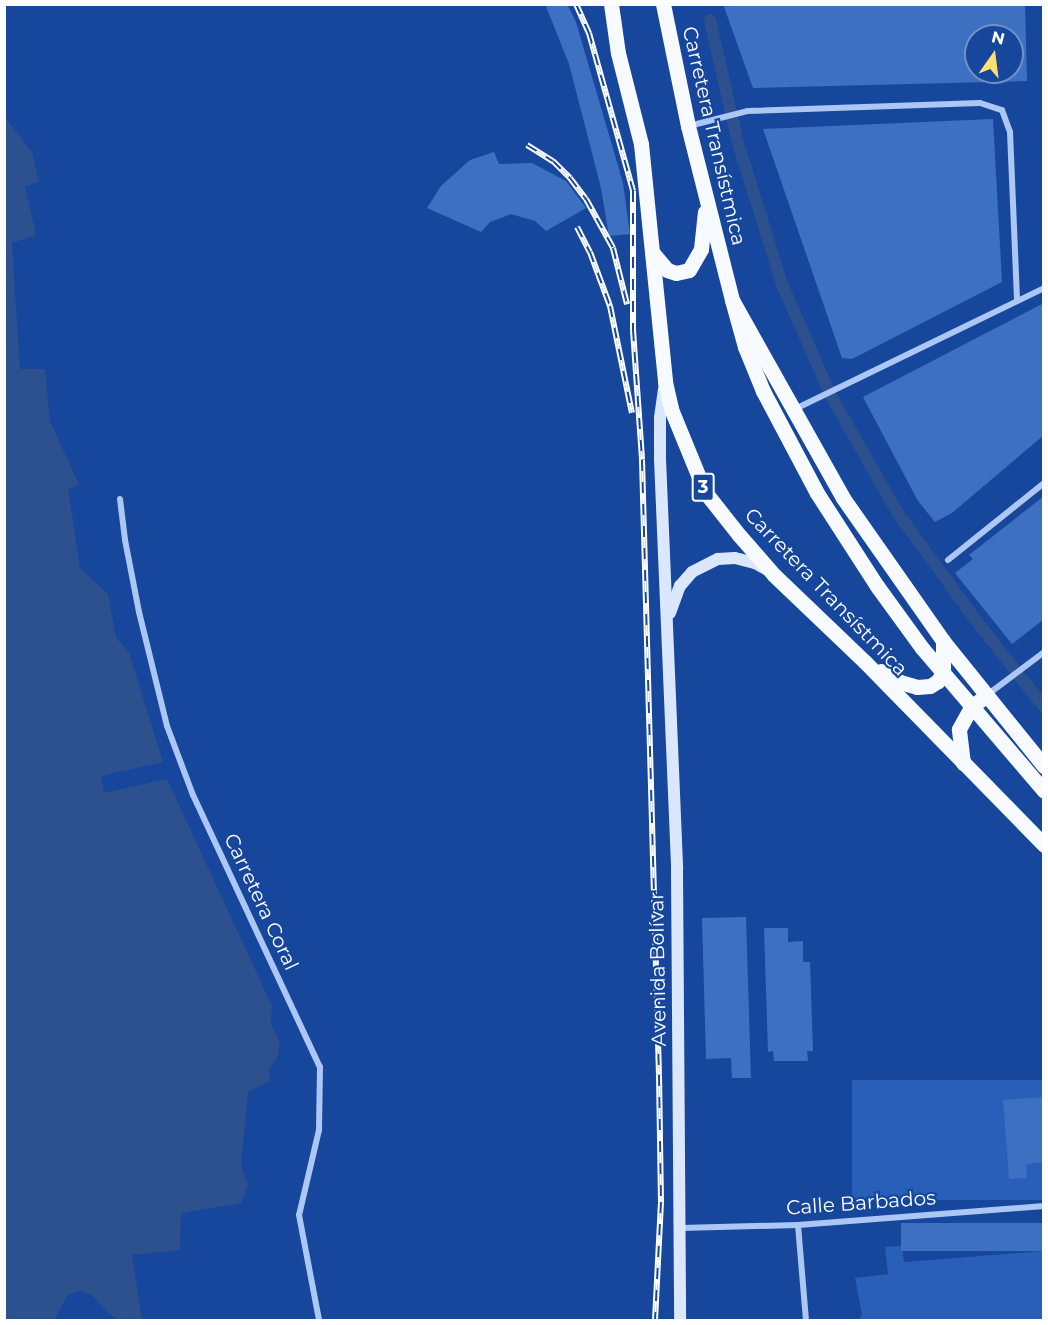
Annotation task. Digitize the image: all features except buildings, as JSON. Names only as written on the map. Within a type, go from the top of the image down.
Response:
[{"type":"main road","name":"Carretera Transístmica","points":[[611,4],[618,52],[641,144],[665,382],[675,420],[705,492],[739,536],[774,575],[865,662],[1044,844]]},
{"type":"main road","name":"Carretera Transístmica","points":[[663,4],[688,126],[732,300],[745,348],[763,391],[817,493],[877,586],[942,672],[1044,791]]},
{"type":"main road","points":[[651,250],[660,264],[671,272],[681,273],[692,267],[701,249],[706,198]]},
{"type":"main road","points":[[732,300],[843,498],[943,641],[1044,766]]},
{"type":"main road","name":"Avenida Bolívar","points":[[665,382],[660,418],[660,459],[677,869],[680,1320]]},
{"type":"main road","name":"Avenida Bolívar","points":[[668,617],[680,586],[692,572],[718,559],[735,558],[755,563],[774,575]]},
{"type":"main road","points":[[865,662],[900,682],[916,687],[930,686],[939,681],[943,672],[943,641]]},
{"type":"main road","points":[[963,764],[959,729],[971,707],[987,694]]},
{"type":"street","points":[[688,126],[748,111],[981,103],[1002,110],[1011,132],[1017,301]]},
{"type":"street","points":[[792,410],[1044,288]]},
{"type":"street","points":[[948,560],[1044,483]]},
{"type":"street","name":"Carretera Coral","points":[[120,499],[125,540],[139,612],[167,726],[193,795],[320,1067],[319,1130],[299,1215],[318,1320]]},
{"type":"street","points":[[987,694],[1044,652]]},
{"type":"street","name":"Calle Barbados","points":[[681,1228],[798,1225],[1044,1206]]},
{"type":"street","points":[[798,1225],[806,1320]]},
{"type":"shaded area","points":[[4,116],[32,152],[39,182],[25,186],[36,235],[12,243],[20,369],[45,369],[50,421],[79,485],[68,489],[80,568],[108,594],[116,638],[129,652],[163,762],[101,776],[104,793],[167,779],[272,1006],[271,1024],[280,1043],[277,1058],[269,1069],[270,1081],[248,1092],[241,1166],[248,1185],[241,1203],[181,1213],[180,1250],[132,1255],[142,1320],[119,1320],[107,1312],[92,1295],[79,1291],[67,1295],[55,1320],[5,1320]]},
{"type":"shaded area","points":[[852,1080],[1043,1080],[1043,1200],[852,1200]]},
{"type":"shaded area","points":[[902,1246],[904,1262],[1043,1251],[1043,1320],[859,1320],[862,1315],[855,1278],[888,1274],[885,1247]]},
{"type":"waterway","points":[[710,20],[738,143],[782,284],[830,394],[897,512],[978,623],[1044,707]]},
{"type":"railway","points":[[576,4],[589,33],[633,191],[633,330],[642,460],[659,1075],[661,1202],[655,1320]]},
{"type":"railway","points":[[527,145],[553,161],[586,199],[613,248],[627,304]]},
{"type":"railway","points":[[577,227],[590,252],[610,306],[632,413]]}]
